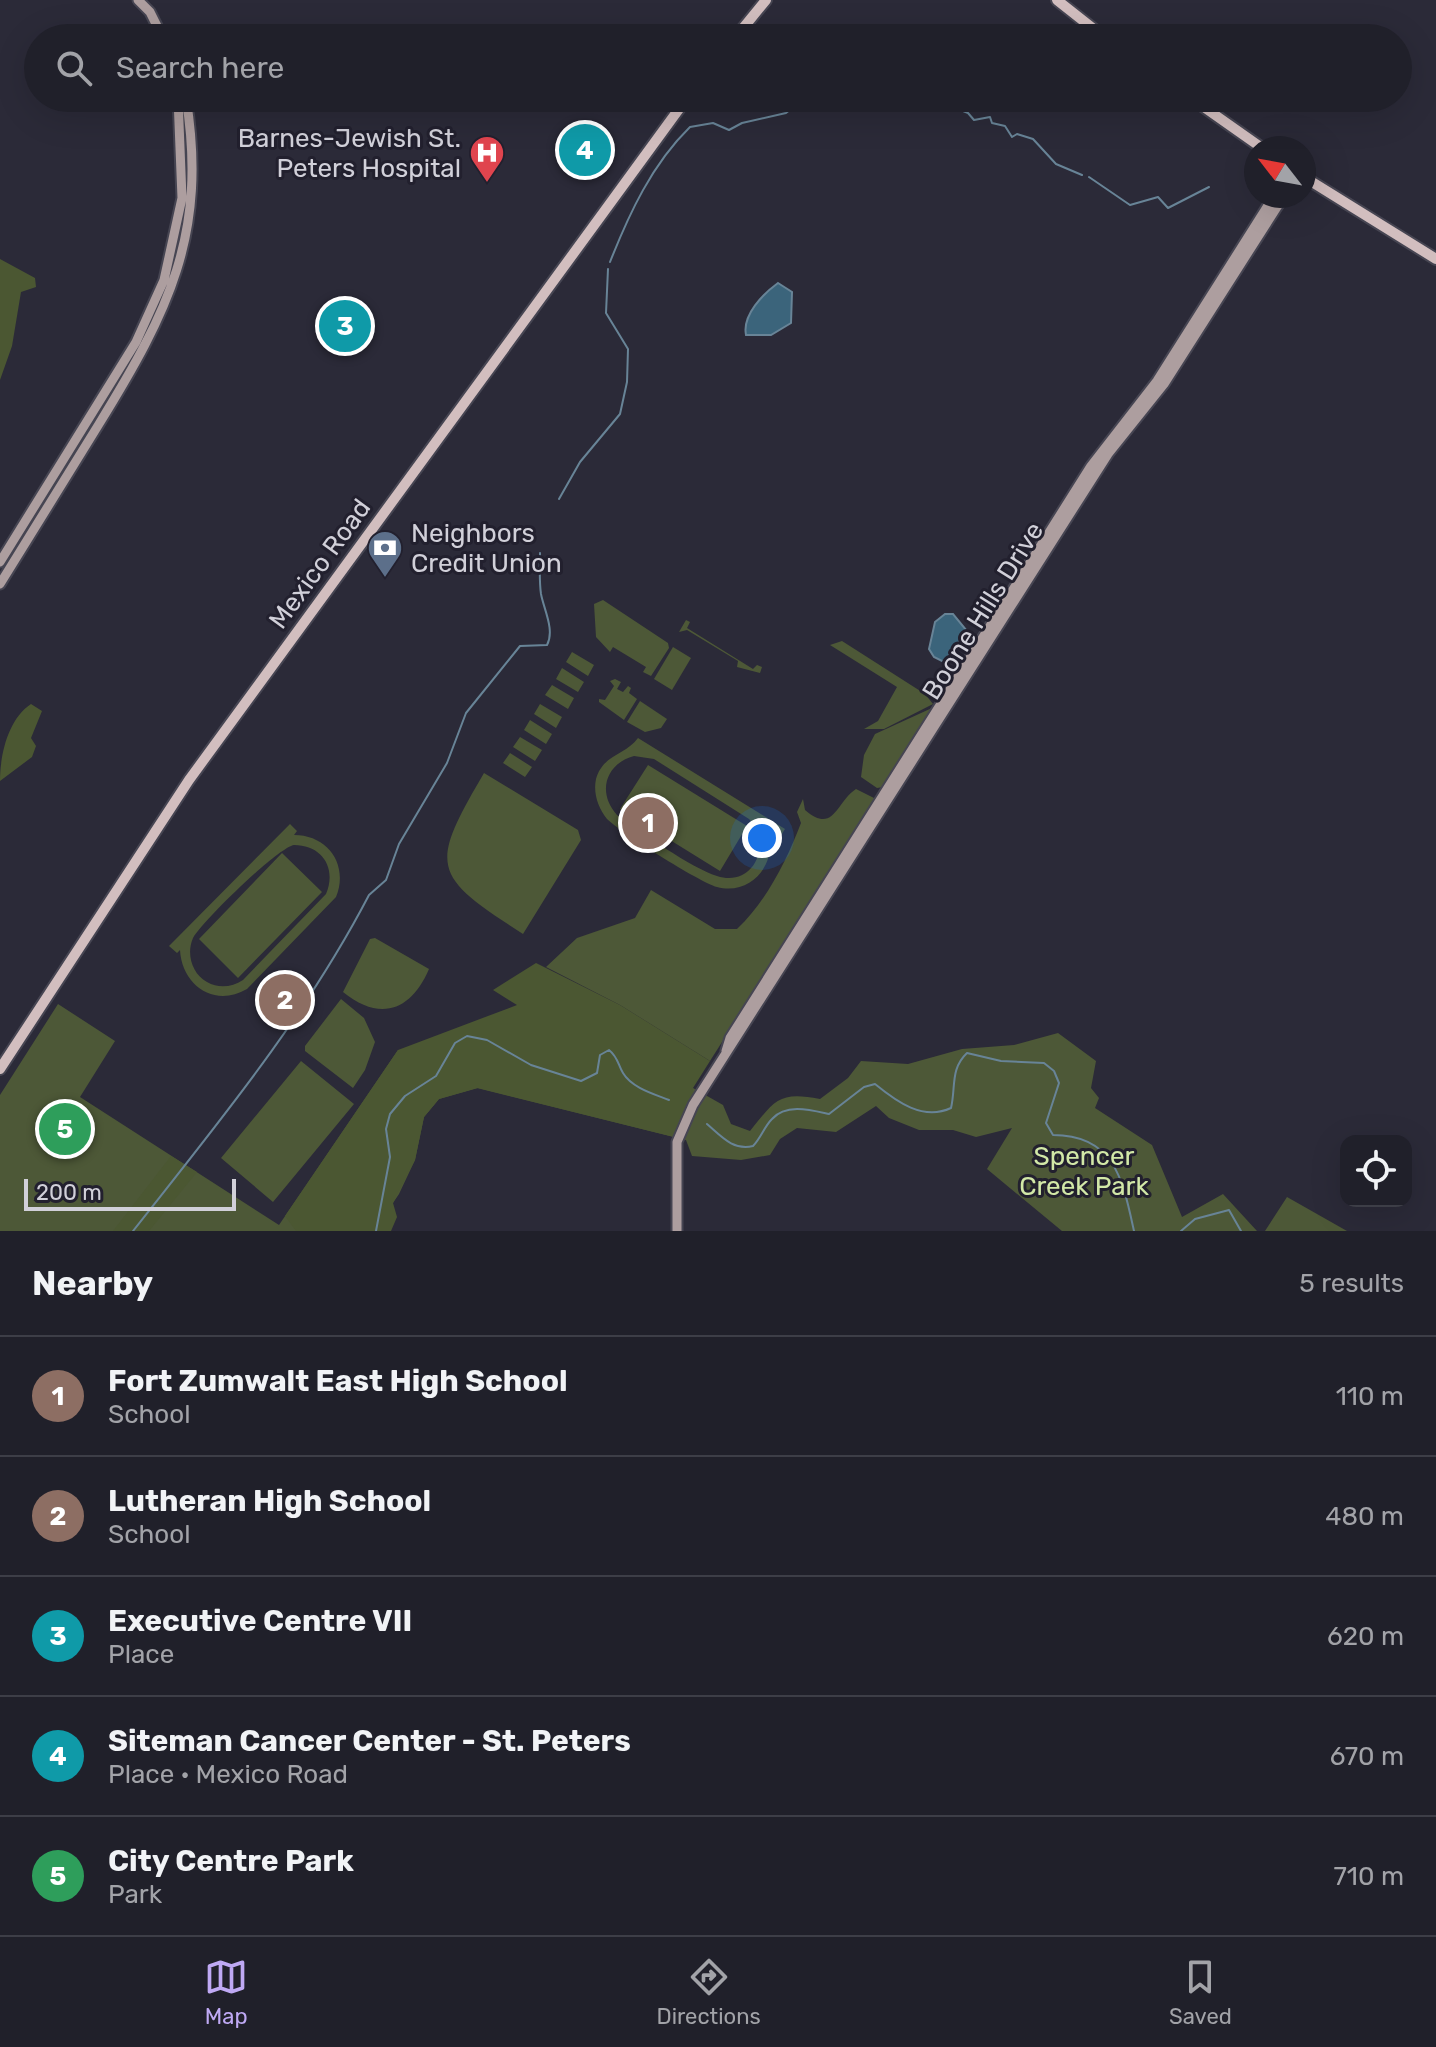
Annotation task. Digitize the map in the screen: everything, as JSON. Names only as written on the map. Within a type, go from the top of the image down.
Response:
[{"type":"main road","points":[[746,24],[766,0]]},
{"type":"main road","points":[[1057,0],[1087,24]]},
{"type":"main road","name":"Mexico Road","points":[[1,1069],[196,770],[677,112]]},
{"type":"main road","points":[[1211,112],[1245,136]]},
{"type":"main road","points":[[1316,184],[1436,259]]},
{"type":"street","points":[[138,0],[150,12]]},
{"type":"street","points":[[148,0],[156,24]]},
{"type":"street","points":[[0,562],[136,342],[164,280],[182,198],[179,112]]},
{"type":"street","points":[[0,584],[148,343],[170,294],[186,239],[191,205],[187,112]]},
{"type":"street","name":"Boone Hills Drive","points":[[725,1054],[730,1038],[1091,466],[1157,381],[1266,208]]},
{"type":"street","name":"Boone Hills Drive","points":[[677,1231],[678,1135],[725,1054],[737,1041],[1108,454],[1164,384],[1276,208]]},
{"type":"green space","points":[[0,259],[35,278],[36,287],[21,292],[12,346],[0,380]]},
{"type":"green space","points":[[603,600],[668,643],[669,648],[651,676],[643,672],[646,667],[613,647],[610,652],[596,637],[594,604]]},
{"type":"green space","points":[[686,620],[690,622],[687,628],[753,669],[757,665],[762,667],[760,673],[737,667],[738,661],[687,630],[679,632]]},
{"type":"green space","points":[[842,641],[925,694],[933,704],[884,729],[864,729],[878,721],[897,687],[830,645]]},
{"type":"green space","points":[[673,647],[691,658],[672,690],[654,679]]},
{"type":"green space","points":[[572,652],[594,665],[588,676],[566,662]]},
{"type":"green space","points":[[562,668],[584,682],[578,692],[556,679]]},
{"type":"green space","points":[[615,679],[621,682],[617,689],[623,692],[628,686],[631,688],[629,693],[637,699],[624,720],[599,702],[599,699],[605,700],[614,686],[610,681]]},
{"type":"green space","points":[[552,685],[574,698],[568,709],[545,695]]},
{"type":"green space","points":[[640,701],[667,719],[661,728],[645,732],[627,722]]},
{"type":"green space","points":[[31,704],[42,711],[31,738],[36,746],[32,757],[0,781],[11,728]]},
{"type":"green space","points":[[540,704],[562,717],[556,728],[534,714]]},
{"type":"green space","points":[[932,708],[883,787],[877,788],[861,777],[864,755],[875,734]]},
{"type":"green space","points":[[530,720],[552,734],[546,744],[524,730]]},
{"type":"green space","points":[[520,737],[542,750],[535,761],[513,747]]},
{"type":"green space","points":[[638,738],[785,829],[780,837],[769,832],[769,855],[759,875],[741,887],[717,887],[660,856],[607,819],[597,800],[596,779],[604,764]],"holes":[[[634,756],[654,759],[749,819],[759,840],[759,851],[750,870],[730,878],[706,872],[617,815],[607,798],[607,780],[611,772],[624,760]]]},
{"type":"green space","points":[[510,753],[532,767],[525,777],[503,763]]},
{"type":"green space","points":[[648,765],[747,826],[720,871],[620,809]]},
{"type":"green space","points":[[484,773],[578,830],[581,840],[523,934],[470,897],[456,882],[448,867],[448,850],[454,830]]},
{"type":"green space","points":[[856,789],[876,799],[710,1061],[620,1005],[546,967],[577,938],[635,918],[651,890],[715,929],[737,929],[757,906],[782,866],[801,823],[797,812],[803,799],[805,810],[815,817],[829,818]]},
{"type":"green space","points":[[290,824],[297,831],[294,835],[317,840],[333,854],[340,874],[336,897],[247,989],[223,996],[202,990],[187,974],[180,950],[177,953],[169,946]],"holes":[[[294,845],[304,846],[325,860],[330,875],[326,894],[243,980],[221,986],[202,978],[194,969],[190,957],[191,944],[199,930],[224,902],[272,859]]]},
{"type":"green space","points":[[282,853],[322,892],[238,978],[199,939]]},
{"type":"green space","points":[[375,938],[429,969],[413,995],[393,1008],[370,1007],[343,992],[370,939]]},
{"type":"green space","points":[[536,963],[620,1005],[710,1061],[693,1088],[686,1140],[477,1088],[439,1099],[424,1117],[415,1160],[393,1203],[397,1217],[391,1231],[296,1231],[285,1216],[398,1050],[517,1005],[493,990]]},
{"type":"green space","points":[[341,999],[364,1018],[375,1042],[365,1070],[353,1088],[305,1051],[305,1046]]},
{"type":"green space","name":"Spencer Creek Park","points":[[58,1004],[115,1041],[80,1097],[279,1225],[398,1050],[693,1088],[723,1105],[731,1124],[750,1131],[779,1100],[795,1096],[820,1099],[848,1078],[861,1061],[908,1064],[962,1049],[1014,1045],[1058,1033],[1096,1061],[1091,1088],[1099,1098],[1095,1108],[1152,1145],[1182,1217],[1223,1194],[1257,1231],[1062,1231],[987,1169],[1012,1128],[976,1137],[953,1130],[919,1130],[889,1118],[876,1106],[836,1132],[797,1128],[780,1139],[770,1155],[741,1160],[692,1156],[686,1140],[478,1088],[439,1099],[424,1117],[415,1160],[399,1194],[374,1231],[0,1231],[0,1095]]},
{"type":"green space","points":[[301,1061],[354,1104],[273,1202],[221,1158]]},
{"type":"green space","points":[[171,1156],[197,1172],[149,1231],[113,1231]]},
{"type":"green space","points":[[1287,1197],[1347,1231],[1265,1231]]},
{"type":"water","points":[[778,283],[792,292],[791,323],[771,335],[746,335],[750,313]]},
{"type":"water","points":[[945,614],[953,614],[967,631],[944,662],[934,657],[929,649],[935,622]]},
{"type":"waterway","points":[[610,262],[653,173],[690,127],[713,123],[729,130],[742,123],[787,112]]},
{"type":"waterway","points":[[966,112],[974,120],[990,117],[992,123],[1005,126],[1012,137],[1017,134],[1033,139],[1056,164],[1082,175]]},
{"type":"waterway","points":[[1089,177],[1130,205],[1158,197],[1168,208],[1209,187]]},
{"type":"waterway","points":[[559,499],[580,462],[620,414],[627,382],[628,349],[606,313],[608,269]]},
{"type":"waterway","points":[[133,1231],[259,1069],[317,984],[369,895],[386,880],[399,844],[447,763],[466,713],[520,646],[547,645],[549,626],[541,594],[540,553]]},
{"type":"waterway","points":[[376,1231],[390,1157],[386,1129],[390,1114],[405,1096],[436,1076],[455,1043],[467,1036],[487,1040],[531,1065],[581,1081],[597,1073],[600,1055],[609,1050],[632,1083],[669,1100]]},
{"type":"waterway","points":[[707,1124],[733,1144],[753,1146],[778,1114],[791,1109],[829,1114],[864,1087],[875,1084],[901,1103],[920,1111],[951,1108],[958,1065],[967,1053],[1001,1061],[1044,1063],[1054,1071],[1059,1083],[1046,1123],[1053,1135],[1074,1137],[1090,1143],[1113,1164],[1134,1231]]},
{"type":"waterway","points":[[1181,1231],[1195,1219],[1229,1210],[1241,1231]]},
{"type":"place","name":"Siteman Cancer Center - St. Peters","points":[[585,150]]},
{"type":"place","name":"Barnes-Jewish St. Peters Hospital","points":[[487,184]]},
{"type":"place","name":"Executive Centre VII","points":[[345,326]]},
{"type":"place","name":"Neighbors Credit Union","points":[[385,579]]},
{"type":"place","name":"Fort Zumwalt East High School","points":[[648,823]]},
{"type":"place","name":"Lutheran High School","points":[[285,1000]]},
{"type":"place","name":"City Centre Park","points":[[65,1129]]}]
